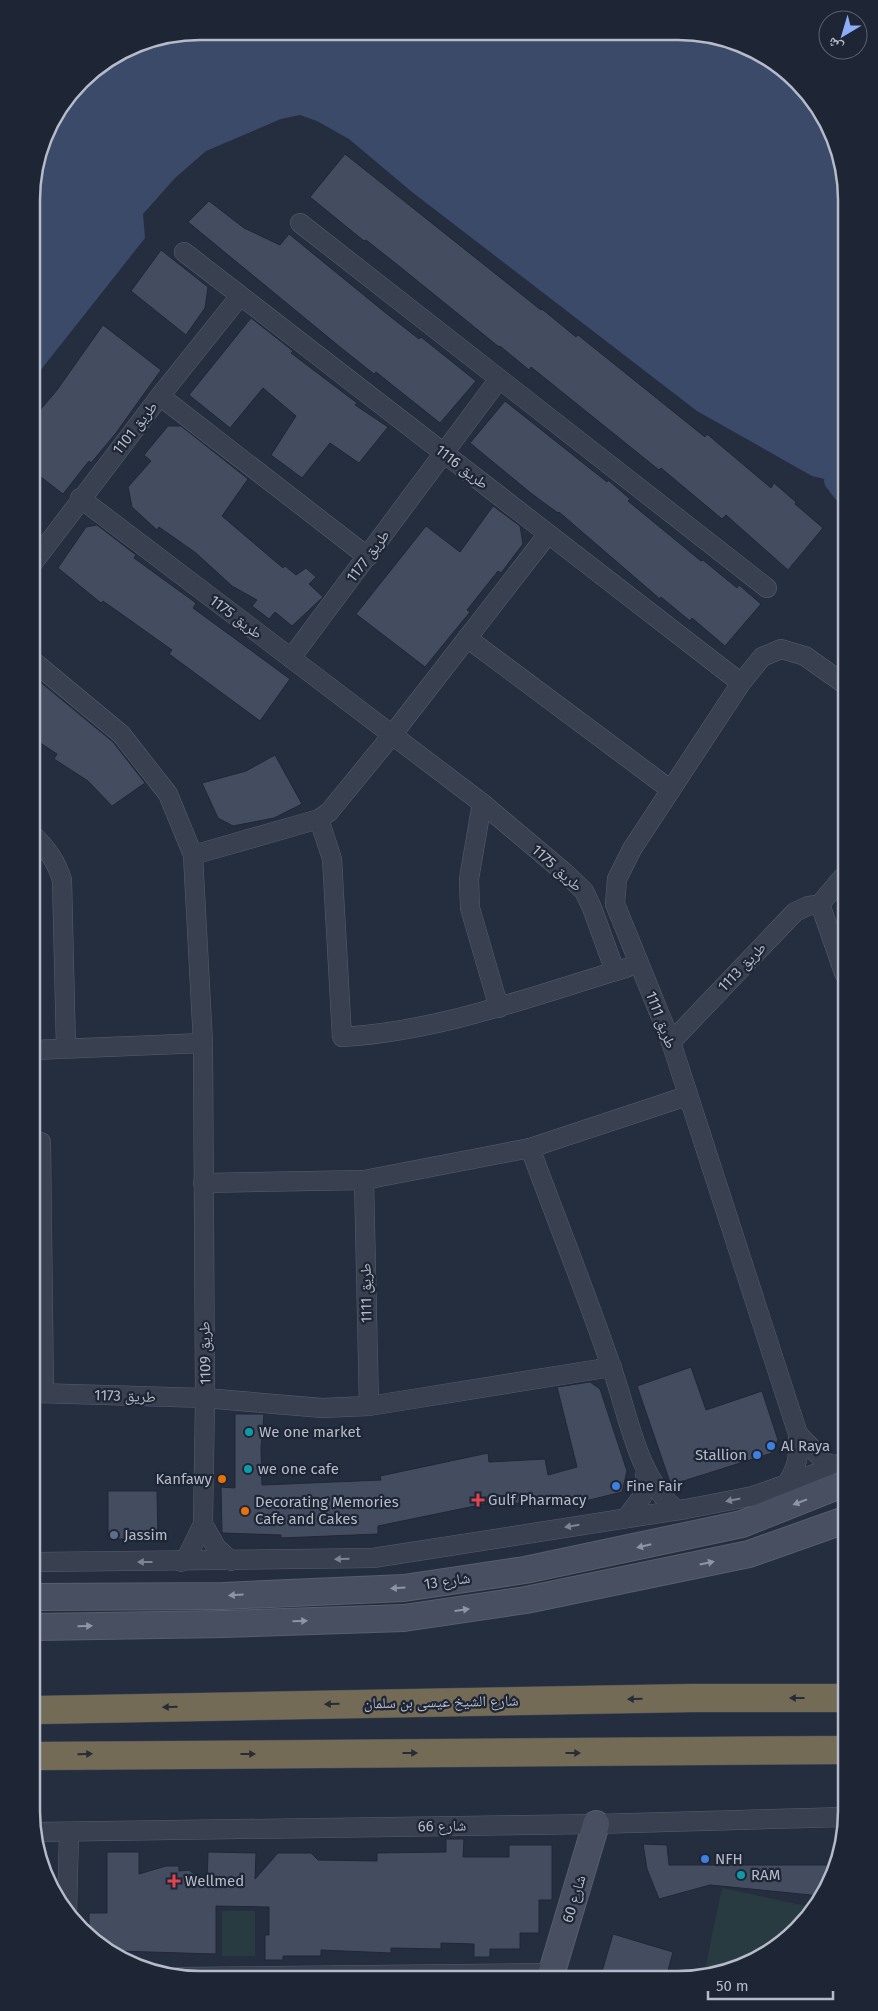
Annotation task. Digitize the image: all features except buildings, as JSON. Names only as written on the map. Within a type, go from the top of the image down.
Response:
[{"type":"highway","name":"شارع الشيخ عيسى بن سلمان","points":[[40,1710],[682,1698],[838,1698]]},
{"type":"highway","points":[[40,1756],[838,1750]]},
{"type":"street","points":[[300,223],[767,588]]},
{"type":"street","name":"طريق 1116","points":[[184,252],[740,683]]},
{"type":"street","name":"طريق 1101","points":[[40,553],[80,498],[240,296]]},
{"type":"street","name":"طريق 1177","points":[[290,658],[368,557],[499,379]]},
{"type":"street","points":[[160,396],[368,557]]},
{"type":"street","name":"طريق 1175","points":[[80,498],[482,803],[584,891],[615,971]]},
{"type":"street","points":[[193,855],[319,818],[338,804],[548,534]]},
{"type":"street","points":[[467,638],[671,790]]},
{"type":"street","name":"طريق 1111","points":[[785,1486],[794,1472],[800,1452],[798,1434],[671,1042],[615,904],[617,879],[632,849],[740,683],[762,657],[781,649],[805,656],[838,679]]},
{"type":"street","name":"طريق 1109","points":[[40,667],[122,734],[168,794],[193,855],[203,1043],[205,1398],[203,1524],[188,1555],[181,1562]]},
{"type":"street","points":[[482,803],[469,879],[470,908],[499,1008]]},
{"type":"street","points":[[319,818],[332,859],[342,1037],[415,1028],[499,1008],[640,964]]},
{"type":"street","points":[[40,842],[49,851],[58,865],[62,880],[66,1048]]},
{"type":"street","points":[[838,883],[820,904],[838,956]]},
{"type":"street","name":"طريق 1113","points":[[671,1042],[796,912],[808,906],[820,904]]},
{"type":"street","points":[[40,1050],[203,1043]]},
{"type":"street","points":[[203,1182],[364,1180],[530,1148],[687,1096]]},
{"type":"street","name":"طريق 1173","points":[[40,1168],[41,1142]]},
{"type":"street","points":[[530,1148],[612,1367],[646,1471],[662,1497],[676,1510]]},
{"type":"street","name":"طريق 1111","points":[[364,1180],[369,1406]]},
{"type":"street","name":"طريق 1173","points":[[40,1393],[205,1398],[322,1408],[369,1406],[612,1367]]},
{"type":"street","name":"طريق 1111","points":[[798,1434],[827,1464],[838,1468]]},
{"type":"street","points":[[626,1518],[642,1497],[646,1471]]},
{"type":"street","points":[[40,1562],[181,1562],[373,1558],[753,1496],[838,1471]]},
{"type":"street","name":"شارع 13","points":[[40,1597],[223,1596],[404,1588],[525,1570],[742,1524],[838,1473]]},
{"type":"street","name":"شارع 13","points":[[40,1626],[224,1624],[404,1618],[526,1600],[722,1560],[749,1554],[838,1522]]},
{"type":"street","points":[[203,1524],[216,1547],[231,1561]]},
{"type":"street","name":"شارع 66","points":[[41,1832],[596,1824],[838,1817]]},
{"type":"street","name":"شارع 60","points":[[553,1971],[596,1824]]},
{"type":"street","points":[[67,1900],[69,1832]]},
{"type":"green space","points":[[722,1888],[807,1906],[791,1924],[767,1944],[749,1955],[720,1966],[705,1969]]},
{"type":"green space","points":[[222,1911],[255,1911],[255,1956],[222,1956]]},
{"type":"water","points":[[200,40],[678,40],[699,41],[730,48],[749,56],[767,67],[798,94],[817,120],[833,158],[838,200],[838,473],[833,481],[812,476],[697,411],[412,192],[349,139],[317,121],[300,115],[281,119],[206,151],[175,178],[143,214],[145,238],[40,371],[40,189],[45,158],[61,120],[73,102],[87,87],[102,73],[120,61],[158,45]]},
{"type":"waterway","points":[[833,481],[838,488]]},
{"type":"place","name":"We one market","points":[[249,1432]]},
{"type":"place","name":"Al Raya","points":[[771,1446]]},
{"type":"place","name":"Stallion","points":[[757,1455]]},
{"type":"place","name":"we one cafe","points":[[248,1469]]},
{"type":"place","name":"Kanfawy","points":[[222,1479]]},
{"type":"place","name":"Fine Fair","points":[[616,1486]]},
{"type":"place","name":"Gulf Pharmacy","points":[[478,1500]]},
{"type":"place","name":"Decorating Memories Cafe and Cakes","points":[[245,1511]]},
{"type":"place","name":"Jassim","points":[[114,1535]]},
{"type":"place","name":"NFH","points":[[705,1859]]},
{"type":"place","name":"RAM","points":[[741,1875]]},
{"type":"place","name":"Wellmed","points":[[174,1881]]}]
